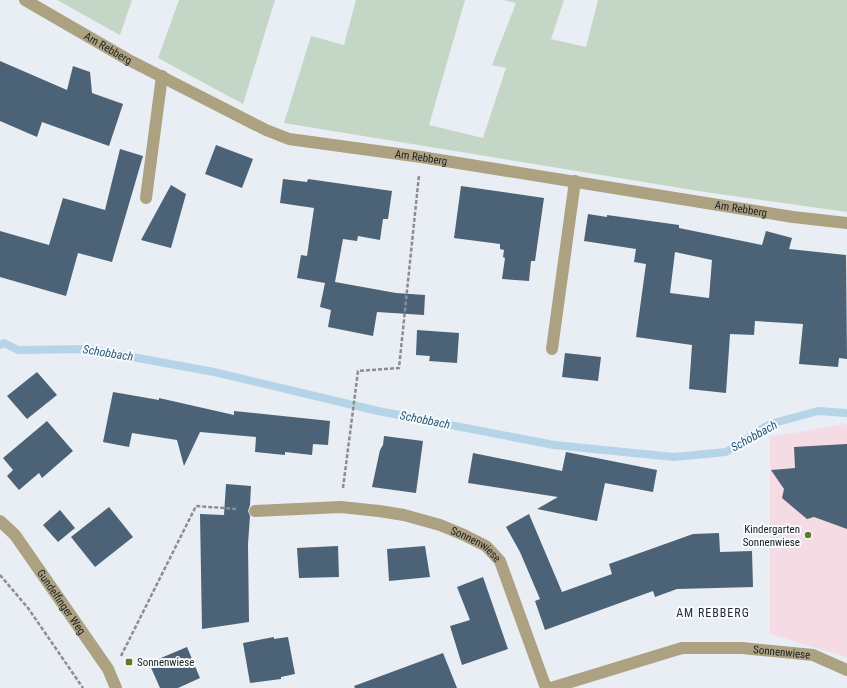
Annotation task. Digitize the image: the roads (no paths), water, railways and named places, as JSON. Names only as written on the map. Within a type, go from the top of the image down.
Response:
[{"type":"street","name":"Am Rebberg","points":[[25,0],[127,59],[266,130],[289,139],[421,156],[793,217],[847,224]]},
{"type":"street","points":[[146,198],[162,76]]},
{"type":"street","points":[[552,348],[575,181]]},
{"type":"street","name":"Sonnenwiese","points":[[255,511],[341,507],[379,511],[440,525],[486,546],[500,561],[546,688]]},
{"type":"street","name":"Gundelfinger Weg","points":[[0,521],[16,535],[108,669],[116,688]]},
{"type":"street","name":"Sonnenwiese","points":[[551,688],[682,648],[742,648],[813,655],[847,670]]},
{"type":"waterway","name":"Schobbach","points":[[0,345],[4,343],[18,350],[89,349],[214,372],[378,411],[554,445],[674,457],[726,452],[770,424],[818,411],[847,413]]},
{"type":"place","name":"Kindergarten Sonnenwiese","points":[[808,535]]},
{"type":"place","name":"Sonnenwiese","points":[[129,662]]},
{"type":"district","name":"AM REBBERG","points":[[713,613]]}]
